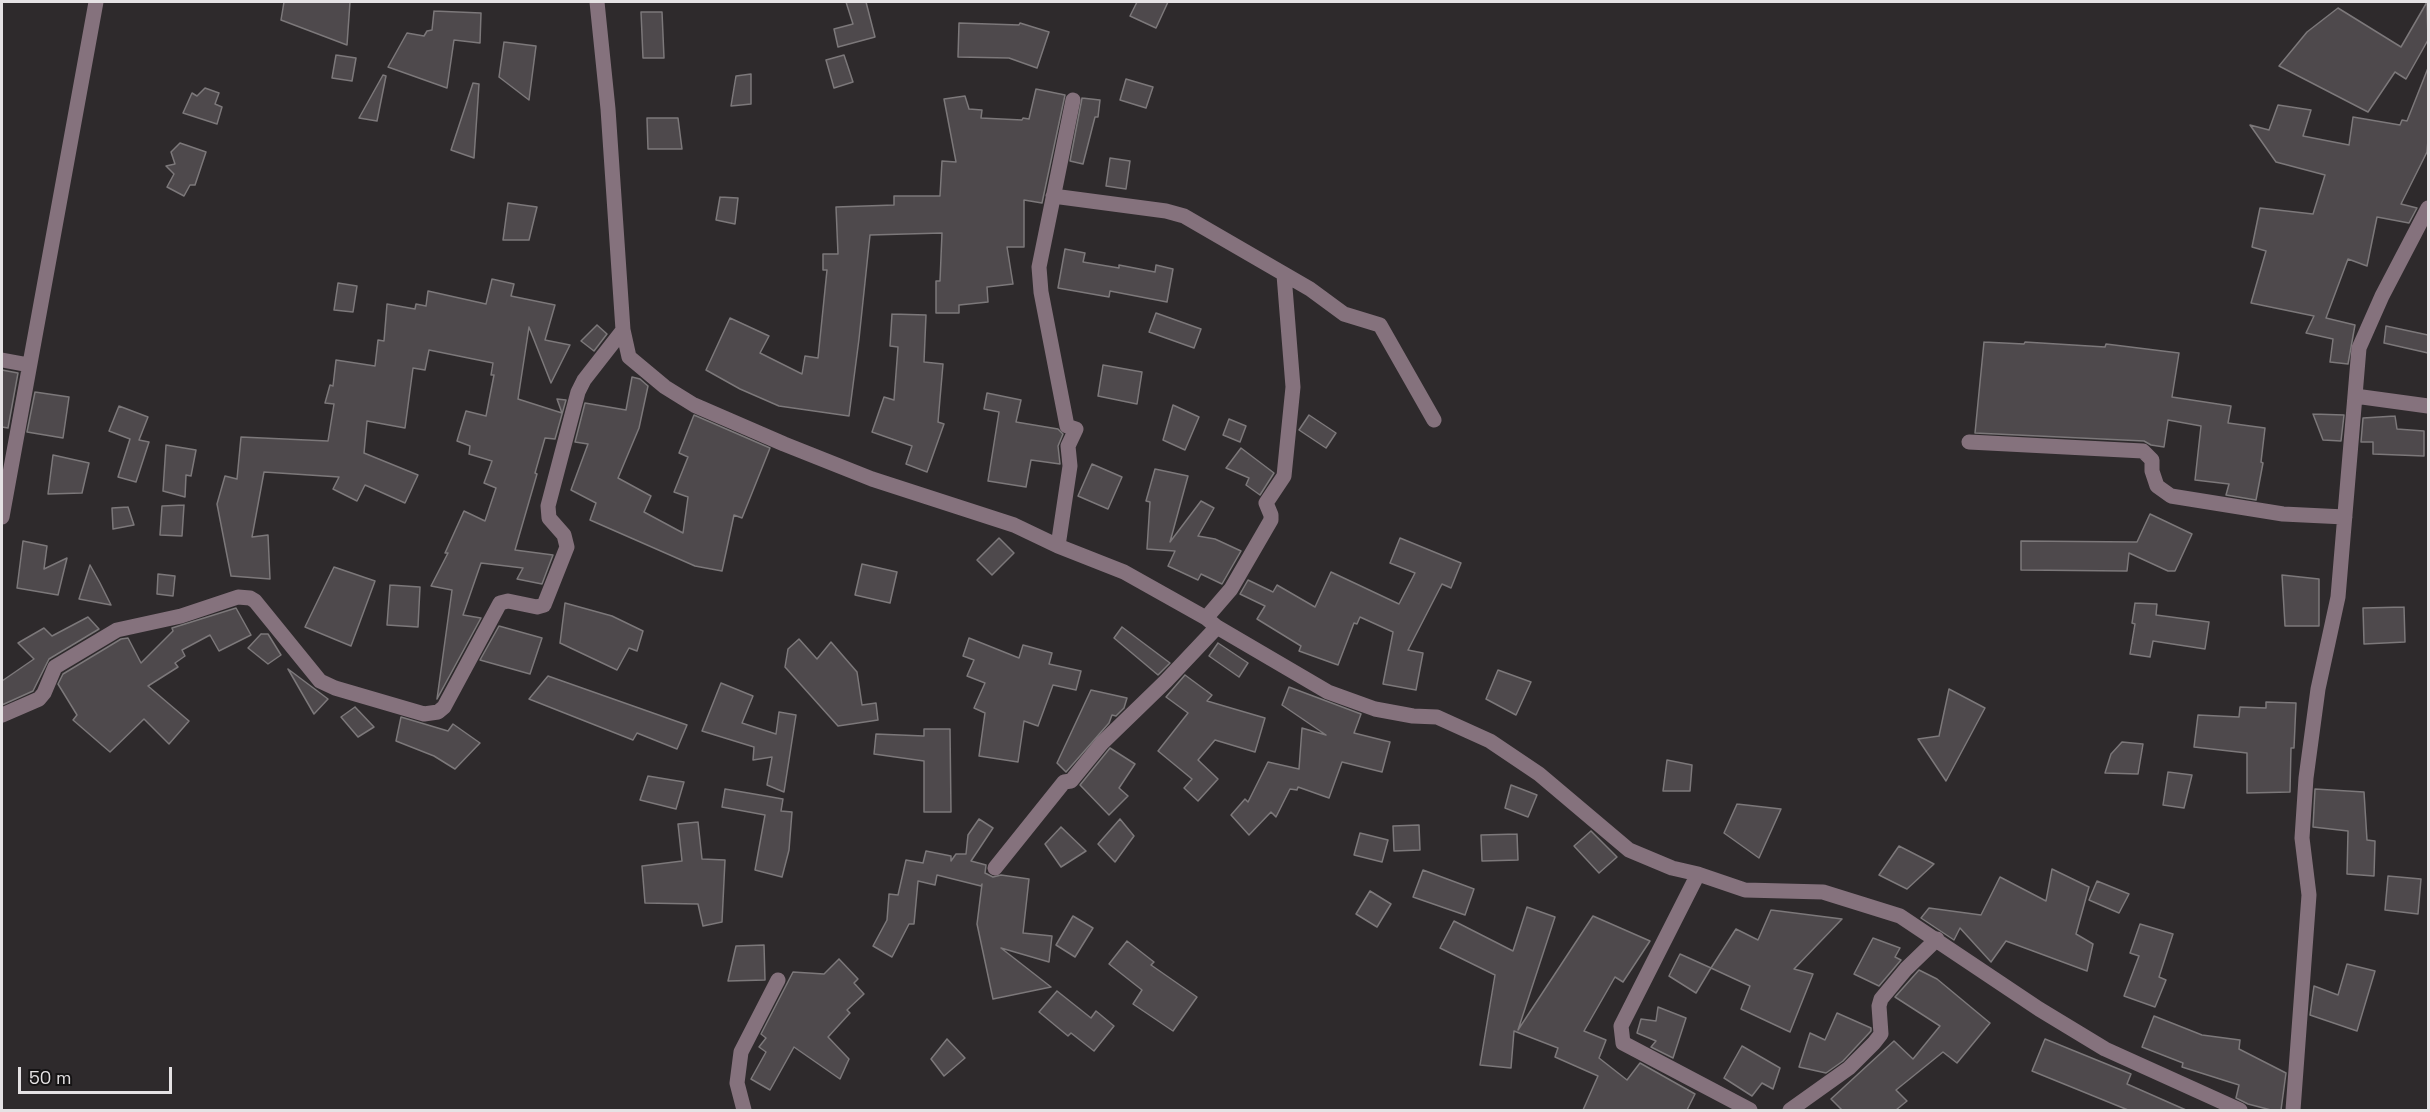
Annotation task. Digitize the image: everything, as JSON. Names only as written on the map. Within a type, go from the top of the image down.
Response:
[{"type":"street","points":[[2,517],[96,2]]},
{"type":"street","points":[[597,2],[608,109],[623,330],[629,357],[665,387],[694,405],[784,444],[850,470],[1014,525],[1058,546],[1124,572],[1328,692],[1375,709],[1413,716],[1437,717],[1490,741],[1539,774],[1629,850],[1672,868],[1745,890],[1823,892],[1900,916],[2039,1009],[2105,1049],[2240,1110]]},
{"type":"street","points":[[1058,546],[1070,466],[1068,446],[1076,429],[1067,426],[1039,279],[1041,255],[1073,100]]},
{"type":"street","points":[[1053,196],[1175,213],[1310,289],[1344,314],[1376,322],[1384,328],[1434,420]]},
{"type":"street","points":[[2292,1110],[2309,895],[2302,838],[2306,778],[2318,689],[2338,597],[2359,348],[2382,296],[2428,208]]},
{"type":"street","points":[[995,868],[1064,782],[1071,781],[1102,743],[1166,681],[1212,623],[1271,520],[1266,503],[1285,472],[1293,387],[1284,275]]},
{"type":"street","points":[[2,715],[39,699],[44,693],[53,670],[58,665],[117,630],[181,616],[238,597],[255,601],[321,681],[335,688],[424,714],[438,712],[444,707],[500,603],[508,601],[537,607],[544,605],[567,547],[564,535],[549,518],[548,506],[578,392],[584,380],[623,330]]},
{"type":"street","points":[[2,360],[28,365]]},
{"type":"street","points":[[2355,396],[2428,406]]},
{"type":"street","points":[[1970,442],[2143,451],[2152,460],[2152,471],[2157,486],[2171,496],[2283,514],[2345,517]]},
{"type":"street","points":[[1698,874],[1622,1026],[1623,1042],[1750,1110]]},
{"type":"street","points":[[1790,1110],[1849,1068],[1874,1043],[1881,1034],[1879,1006],[1881,999],[1906,969],[1937,939]]},
{"type":"street","points":[[744,1110],[737,1083],[741,1052],[778,980]]},
{"type":"building","points":[[284,2],[350,2],[347,45],[281,20]]},
{"type":"building","points":[[846,2],[866,2],[875,37],[838,47],[834,29],[853,24]]},
{"type":"building","points":[[1137,2],[1168,2],[1156,28],[1130,16]]},
{"type":"building","points":[[2427,2],[2428,40],[2406,79],[2395,72],[2368,112],[2279,66],[2307,32],[2338,8],[2401,47]]},
{"type":"building","points":[[434,11],[481,13],[480,43],[454,40],[447,88],[388,67],[407,33],[424,36],[427,31],[432,30]]},
{"type":"building","points":[[641,12],[662,12],[664,58],[643,58]]},
{"type":"building","points":[[959,23],[1019,25],[1020,23],[1049,32],[1037,68],[1009,58],[958,57]]},
{"type":"building","points":[[504,42],[536,46],[529,100],[499,77]]},
{"type":"building","points":[[336,55],[356,58],[352,81],[332,78]]},
{"type":"building","points":[[844,55],[853,82],[834,88],[826,60]]},
{"type":"building","points":[[2428,68],[2427,152],[2401,204],[2417,208],[2409,223],[2377,217],[2367,266],[2348,259],[2326,318],[2355,325],[2348,364],[2330,362],[2333,339],[2306,333],[2314,316],[2251,303],[2266,251],[2252,247],[2260,208],[2313,214],[2325,175],[2276,162],[2250,125],[2269,130],[2278,105],[2311,110],[2303,136],[2349,145],[2353,117],[2400,125],[2402,120],[2407,121]]},
{"type":"building","points":[[751,74],[751,104],[731,106],[736,76]]},
{"type":"building","points":[[383,75],[386,76],[377,121],[359,118]]},
{"type":"building","points":[[1126,79],[1153,87],[1146,108],[1120,100]]},
{"type":"building","points":[[473,83],[479,84],[474,158],[451,150]]},
{"type":"building","points":[[205,88],[219,93],[215,104],[222,107],[217,124],[183,113],[192,93],[197,96]]},
{"type":"building","points":[[1036,89],[1065,95],[1042,203],[1024,200],[1024,247],[1007,247],[1013,284],[987,287],[988,302],[959,305],[959,313],[936,313],[936,281],[940,281],[942,233],[870,235],[849,416],[779,406],[740,389],[706,370],[730,318],[769,336],[760,353],[802,374],[805,356],[818,358],[827,270],[823,270],[823,254],[838,254],[836,207],[894,205],[894,196],[940,196],[942,161],[956,162],[944,99],[965,96],[969,109],[982,110],[981,118],[1022,120],[1023,118],[1029,119]]},
{"type":"building","points":[[1082,98],[1100,100],[1098,117],[1095,117],[1083,164],[1070,161]]},
{"type":"building","points":[[647,118],[678,118],[682,149],[648,149]]},
{"type":"building","points":[[180,143],[206,152],[195,185],[190,185],[184,196],[167,187],[174,174],[166,166],[175,164],[171,152]]},
{"type":"building","points":[[1110,158],[1130,161],[1126,189],[1106,186]]},
{"type":"building","points":[[720,197],[738,198],[735,224],[716,220]]},
{"type":"building","points":[[508,203],[537,207],[529,240],[503,240]]},
{"type":"building","points":[[1065,249],[1085,253],[1083,262],[1119,268],[1119,265],[1155,272],[1156,265],[1173,269],[1167,302],[1110,291],[1109,297],[1058,288]]},
{"type":"building","points":[[492,279],[514,284],[511,296],[555,305],[545,340],[570,345],[551,383],[529,327],[518,399],[562,413],[557,399],[566,400],[555,439],[545,438],[515,550],[553,555],[542,584],[517,579],[523,568],[481,563],[463,615],[481,618],[437,699],[452,590],[431,586],[448,553],[445,553],[464,511],[485,521],[496,488],[484,483],[492,461],[469,454],[470,446],[457,441],[466,411],[486,416],[494,375],[491,375],[493,363],[429,350],[425,370],[413,368],[405,428],[367,421],[364,453],[418,475],[405,503],[365,485],[357,501],[333,489],[339,477],[264,472],[252,537],[268,535],[270,579],[231,576],[217,504],[225,476],[237,479],[241,437],[328,441],[334,404],[325,403],[330,385],[333,386],[336,360],[375,366],[378,340],[384,341],[387,304],[415,309],[416,304],[426,306],[428,291],[486,304]]},
{"type":"building","points":[[338,283],[357,286],[353,312],[334,310]]},
{"type":"building","points":[[1156,313],[1201,329],[1194,348],[1149,332]]},
{"type":"building","points":[[892,314],[926,315],[924,362],[943,364],[938,422],[944,424],[927,472],[906,464],[912,446],[872,432],[884,397],[894,400],[898,347],[890,346]]},
{"type":"building","points":[[597,325],[607,334],[594,351],[581,341]]},
{"type":"building","points":[[2386,326],[2428,335],[2428,353],[2384,343]]},
{"type":"building","points":[[1984,342],[2105,347],[2106,344],[2179,353],[2172,397],[2231,406],[2228,423],[2265,428],[2261,462],[2263,463],[2256,500],[2226,495],[2229,484],[2195,480],[2201,426],[2168,420],[2164,447],[2151,445],[2144,441],[1975,433]]},
{"type":"building","points":[[1103,365],[1142,372],[1137,404],[1098,396]]},
{"type":"building","points":[[2,370],[18,373],[8,428],[2,427]]},
{"type":"building","points":[[632,377],[640,379],[648,386],[639,428],[618,478],[651,496],[644,512],[683,533],[688,497],[674,492],[688,457],[679,453],[694,415],[770,448],[742,518],[734,515],[722,571],[695,566],[590,520],[596,503],[571,490],[588,444],[575,442],[585,403],[626,410]]},
{"type":"building","points":[[35,392],[69,397],[63,438],[27,432]]},
{"type":"building","points":[[987,393],[1021,400],[1016,422],[1058,429],[1063,434],[1058,446],[1060,464],[1031,460],[1026,487],[988,481],[999,412],[984,409]]},
{"type":"building","points":[[1173,405],[1199,417],[1185,450],[1163,440]]},
{"type":"building","points":[[119,406],[148,417],[139,440],[149,442],[136,482],[118,477],[130,439],[109,431]]},
{"type":"building","points":[[2313,414],[2344,415],[2341,441],[2323,440]]},
{"type":"building","points":[[1309,415],[1336,433],[1326,448],[1299,430]]},
{"type":"building","points":[[2395,416],[2397,429],[2424,431],[2424,456],[2373,454],[2373,442],[2361,442],[2363,418]]},
{"type":"building","points":[[1229,419],[1246,426],[1240,442],[1223,435]]},
{"type":"building","points":[[166,445],[196,450],[191,476],[186,475],[185,497],[163,491]]},
{"type":"building","points":[[1241,448],[1274,473],[1260,495],[1246,485],[1249,478],[1226,468]]},
{"type":"building","points":[[53,455],[89,463],[82,493],[48,494]]},
{"type":"building","points":[[1092,464],[1122,477],[1108,509],[1078,496]]},
{"type":"building","points":[[1155,469],[1188,476],[1170,542],[1201,501],[1214,508],[1198,536],[1215,539],[1241,551],[1222,584],[1201,574],[1198,580],[1168,566],[1175,551],[1147,549],[1150,502],[1146,501]]},
{"type":"building","points":[[184,505],[182,536],[160,535],[162,506]]},
{"type":"building","points":[[128,507],[134,525],[113,529],[112,508]]},
{"type":"building","points":[[2150,514],[2192,534],[2175,571],[2168,571],[2129,553],[2127,571],[2021,570],[2021,541],[2137,542]]},
{"type":"building","points":[[999,538],[1014,553],[992,575],[977,560]]},
{"type":"building","points":[[1400,538],[1461,563],[1451,588],[1442,584],[1408,650],[1423,653],[1416,690],[1383,684],[1393,632],[1360,617],[1357,624],[1354,623],[1338,665],[1299,651],[1301,646],[1257,619],[1265,606],[1240,594],[1248,580],[1273,592],[1277,585],[1315,607],[1331,572],[1399,604],[1415,573],[1390,563]]},
{"type":"building","points":[[23,541],[47,546],[44,569],[67,558],[58,595],[17,588]]},
{"type":"building","points":[[862,564],[897,572],[890,603],[855,595]]},
{"type":"building","points":[[90,565],[100,583],[111,605],[79,599]]},
{"type":"building","points":[[334,567],[375,581],[351,646],[305,627]]},
{"type":"building","points":[[158,574],[175,576],[173,596],[157,594]]},
{"type":"building","points":[[2282,575],[2319,579],[2319,626],[2285,626]]},
{"type":"building","points":[[390,585],[420,587],[418,627],[387,625]]},
{"type":"building","points":[[565,603],[612,616],[643,631],[637,651],[629,648],[617,670],[560,643]]},
{"type":"building","points":[[2135,603],[2157,604],[2156,615],[2209,622],[2205,649],[2153,641],[2150,657],[2130,654],[2135,624],[2132,623]]},
{"type":"building","points":[[2404,607],[2405,642],[2364,644],[2363,608]]},
{"type":"building","points":[[236,608],[251,635],[219,651],[210,635],[182,650],[185,656],[175,663],[178,667],[148,686],[189,721],[169,744],[144,719],[110,752],[73,720],[77,715],[58,684],[63,674],[121,639],[128,638],[141,663],[173,631],[172,628]]},
{"type":"building","points":[[88,617],[99,629],[49,659],[33,691],[2,705],[2,681],[34,659],[18,643],[44,628],[52,636]]},
{"type":"building","points":[[499,626],[542,638],[530,674],[480,660]]},
{"type":"building","points":[[1122,627],[1170,663],[1158,675],[1114,638]]},
{"type":"building","points":[[261,634],[268,634],[281,655],[268,664],[248,648]]},
{"type":"building","points":[[969,638],[1019,658],[1023,645],[1052,653],[1049,664],[1081,671],[1076,690],[1053,685],[1038,726],[1024,721],[1018,762],[979,756],[985,713],[974,708],[985,683],[967,676],[974,660],[963,656]]},
{"type":"building","points":[[799,639],[817,659],[831,642],[857,672],[862,705],[876,703],[878,720],[838,726],[785,667],[788,649]]},
{"type":"building","points":[[1218,643],[1248,663],[1239,677],[1209,656]]},
{"type":"building","points":[[288,669],[328,699],[314,714]]},
{"type":"building","points":[[1498,670],[1531,682],[1516,715],[1486,699]]},
{"type":"building","points":[[1185,675],[1212,695],[1207,701],[1265,718],[1255,752],[1215,740],[1198,760],[1218,779],[1198,801],[1184,788],[1192,779],[1158,751],[1188,713],[1166,697]]},
{"type":"building","points":[[548,676],[687,725],[677,749],[637,733],[633,740],[529,699]]},
{"type":"building","points":[[721,683],[753,696],[742,723],[776,734],[779,712],[796,715],[784,792],[767,785],[772,757],[753,760],[754,747],[702,731]]},
{"type":"building","points":[[1289,687],[1361,714],[1354,733],[1390,742],[1382,772],[1342,762],[1329,798],[1298,787],[1297,790],[1290,789],[1276,817],[1271,812],[1249,835],[1231,815],[1245,799],[1248,802],[1268,762],[1299,769],[1302,728],[1326,735],[1282,705]]},
{"type":"building","points":[[1949,689],[1985,708],[1946,781],[1918,739],[1939,736]]},
{"type":"building","points":[[1091,690],[1127,698],[1124,708],[1116,716],[1112,715],[1109,723],[1066,772],[1057,763]]},
{"type":"building","points":[[2266,702],[2296,703],[2294,748],[2291,748],[2290,792],[2247,793],[2247,753],[2194,747],[2198,715],[2239,717],[2240,707],[2266,708]]},
{"type":"building","points":[[355,707],[374,727],[358,737],[341,717]]},
{"type":"building","points":[[401,717],[448,731],[453,724],[480,743],[455,769],[434,756],[396,741]]},
{"type":"building","points":[[924,729],[950,729],[951,812],[924,812],[924,761],[874,754],[876,734],[924,736]]},
{"type":"building","points":[[2122,742],[2143,744],[2138,774],[2105,773],[2111,754]]},
{"type":"building","points":[[1110,748],[1135,764],[1119,788],[1128,796],[1109,815],[1080,785]]},
{"type":"building","points":[[1667,760],[1692,765],[1690,791],[1663,791]]},
{"type":"building","points":[[2168,772],[2192,775],[2184,808],[2163,805]]},
{"type":"building","points":[[648,776],[684,782],[676,809],[640,800]]},
{"type":"building","points":[[1511,785],[1537,795],[1528,817],[1505,808]]},
{"type":"building","points":[[725,789],[783,799],[781,811],[792,812],[789,850],[782,877],[755,870],[765,815],[722,807]]},
{"type":"building","points":[[2315,789],[2364,792],[2367,840],[2375,841],[2374,876],[2347,874],[2348,831],[2313,827]]},
{"type":"building","points":[[1737,804],[1781,809],[1759,858],[1724,833]]},
{"type":"building","points":[[979,819],[993,828],[971,861],[986,865],[985,873],[993,877],[1001,875],[1029,879],[1023,933],[1052,936],[1049,962],[1001,948],[1051,987],[993,999],[977,924],[982,884],[981,886],[937,875],[935,885],[918,881],[914,924],[909,924],[892,957],[873,946],[887,920],[889,894],[898,895],[906,860],[923,863],[926,851],[951,856],[951,861],[956,854],[966,854],[968,835]]},
{"type":"building","points":[[1120,819],[1134,836],[1115,862],[1098,844]]},
{"type":"building","points":[[698,822],[702,859],[725,860],[722,922],[703,926],[698,904],[645,903],[642,866],[682,861],[678,824]]},
{"type":"building","points":[[1419,825],[1420,850],[1394,851],[1393,826]]},
{"type":"building","points":[[1061,827],[1086,851],[1061,867],[1045,844]]},
{"type":"building","points":[[1591,831],[1617,857],[1599,873],[1574,846]]},
{"type":"building","points":[[1360,833],[1388,840],[1382,862],[1354,855]]},
{"type":"building","points":[[1517,834],[1518,860],[1482,861],[1481,835]]},
{"type":"building","points":[[1899,846],[1934,864],[1907,889],[1879,875]]},
{"type":"building","points":[[2052,869],[2089,887],[2076,934],[2093,944],[2087,971],[2006,941],[1991,962],[1960,928],[1954,940],[1921,918],[1929,908],[1981,915],[2000,877],[2046,901]]},
{"type":"building","points":[[1423,870],[1474,889],[1465,915],[1413,897]]},
{"type":"building","points":[[2388,876],[2421,879],[2418,914],[2385,910]]},
{"type":"building","points":[[2097,881],[2129,894],[2119,913],[2089,900]]},
{"type":"building","points":[[1370,891],[1391,904],[1377,927],[1356,914]]},
{"type":"building","points":[[1527,907],[1555,917],[1518,1030],[1593,916],[1650,941],[1623,982],[1615,977],[1584,1031],[1606,1040],[1599,1058],[1627,1080],[1640,1063],[1695,1094],[1687,1110],[1583,1110],[1598,1076],[1555,1057],[1558,1048],[1514,1031],[1511,1068],[1480,1065],[1495,975],[1440,948],[1454,921],[1513,951]]},
{"type":"building","points":[[1771,910],[1842,919],[1794,969],[1813,974],[1790,1032],[1741,1009],[1750,986],[1711,968],[1736,929],[1758,940]]},
{"type":"building","points":[[1073,916],[1093,928],[1075,957],[1056,945]]},
{"type":"building","points":[[2140,924],[2173,934],[2159,977],[2166,980],[2155,1007],[2124,996],[2139,956],[2130,953]]},
{"type":"building","points":[[1873,938],[1900,948],[1895,957],[1901,960],[1879,986],[1854,974]]},
{"type":"building","points":[[1127,941],[1154,962],[1151,965],[1197,997],[1173,1031],[1133,1004],[1142,990],[1109,964]]},
{"type":"building","points":[[764,945],[765,980],[728,981],[736,946]]},
{"type":"building","points":[[1680,954],[1711,968],[1696,993],[1669,976]]},
{"type":"building","points":[[839,959],[858,979],[854,983],[864,994],[847,1010],[850,1013],[828,1037],[849,1059],[840,1079],[794,1047],[770,1090],[751,1079],[766,1052],[759,1047],[766,1038],[761,1034],[793,972],[824,974]]},
{"type":"building","points":[[2347,964],[2375,971],[2357,1031],[2310,1015],[2314,986],[2338,995]]},
{"type":"building","points":[[1919,970],[1937,979],[1990,1023],[1957,1063],[1943,1052],[1896,1090],[1907,1101],[1896,1110],[1842,1110],[1831,1099],[1894,1041],[1913,1059],[1940,1026],[1895,997]]},
{"type":"building","points":[[1057,991],[1091,1018],[1096,1011],[1114,1026],[1094,1051],[1071,1033],[1068,1036],[1039,1012]]},
{"type":"building","points":[[1658,1007],[1686,1018],[1673,1058],[1651,1047],[1656,1041],[1637,1033],[1641,1019],[1656,1021]]},
{"type":"building","points":[[1837,1013],[1871,1028],[1871,1031],[1843,1061],[1826,1073],[1799,1067],[1810,1033],[1825,1040]]},
{"type":"building","points":[[2154,1016],[2202,1035],[2240,1040],[2239,1049],[2286,1073],[2281,1110],[2248,1104],[2236,1098],[2239,1085],[2182,1067],[2183,1063],[2142,1047]]},
{"type":"building","points":[[947,1039],[965,1058],[944,1076],[931,1059]]},
{"type":"building","points":[[2045,1039],[2131,1074],[2127,1084],[2186,1110],[2128,1110],[2032,1071]]},
{"type":"building","points":[[1742,1046],[1780,1068],[1773,1089],[1762,1083],[1752,1096],[1724,1078]]}]
